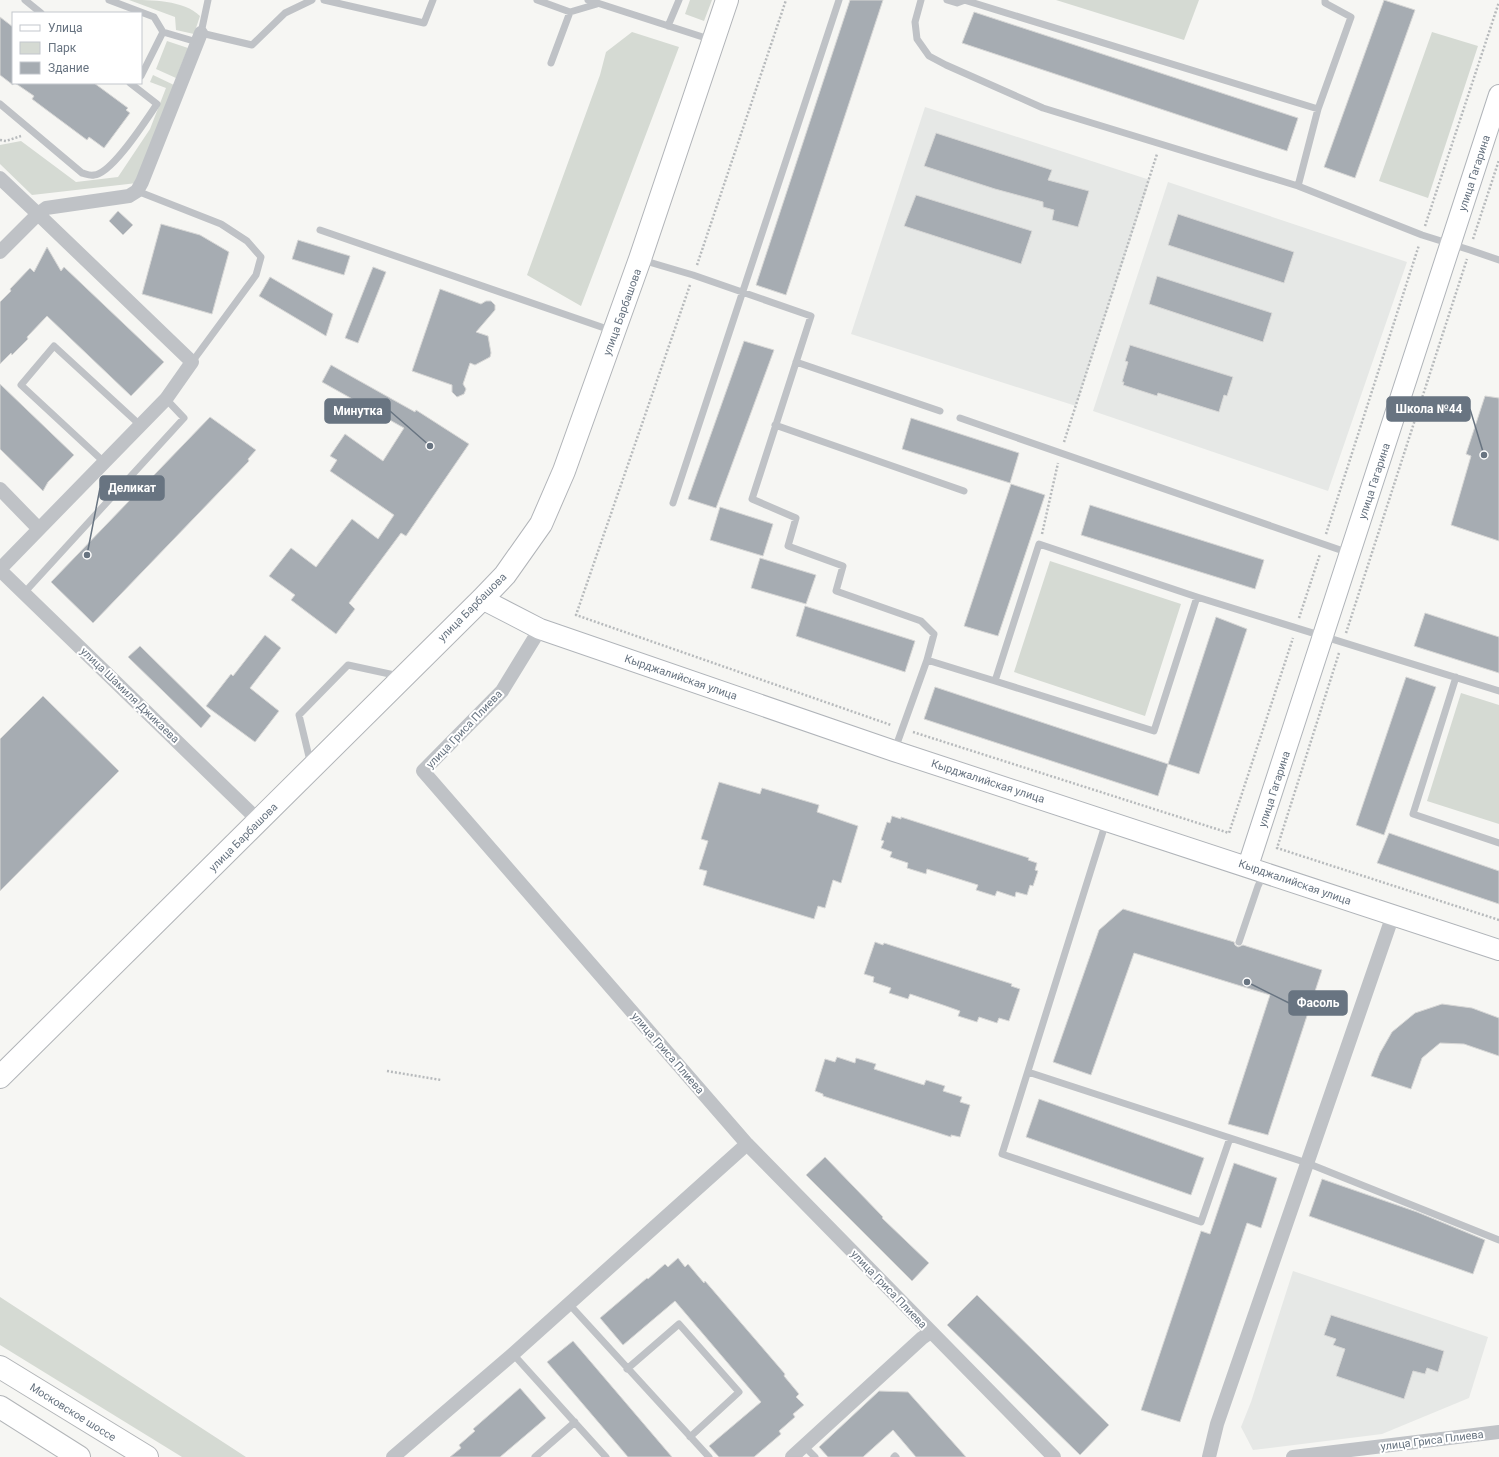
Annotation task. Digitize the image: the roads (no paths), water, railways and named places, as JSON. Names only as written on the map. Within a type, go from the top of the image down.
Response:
[{"type":"main road","name":"улица Барбашова","points":[[0,1077],[482,599],[505,574],[541,524],[564,471],[615,332],[728,0]]},
{"type":"main road","name":"Московское шоссе","points":[[0,1367],[147,1457]]},
{"type":"main road","points":[[0,1407],[79,1457]]},
{"type":"street","points":[[0,252],[46,208],[129,196],[137,191],[142,182],[199,38]]},
{"type":"street","name":"улица Гагарина","points":[[1257,869],[1324,636],[1499,95]]},
{"type":"street","points":[[0,178],[192,362],[166,399],[0,569]]},
{"type":"street","points":[[0,489],[39,529]]},
{"type":"street","name":"улица Шамиля Джикаева","points":[[0,569],[259,821]]},
{"type":"street","name":"Кырджалийская улица","points":[[482,599],[540,629],[894,751],[1257,869],[1499,950]]},
{"type":"street","name":"улица Гриса Плиева","points":[[540,629],[502,691],[423,771],[747,1144],[1054,1457]]},
{"type":"street","points":[[1209,1457],[1217,1424],[1393,915]]},
{"type":"street","points":[[394,1457],[513,1354],[747,1144]]},
{"type":"street","points":[[792,1457],[922,1338],[931,1332]]},
{"type":"street","name":"улица Гриса Плиева","points":[[1293,1457],[1499,1432]]},
{"type":"lane","points":[[25,0],[40,12]]},
{"type":"lane","points":[[109,0],[141,12]]},
{"type":"lane","points":[[199,38],[208,0]]},
{"type":"lane","points":[[142,12],[154,17],[163,32],[252,45],[285,13],[312,0]]},
{"type":"lane","points":[[324,0],[424,23],[433,0]]},
{"type":"lane","points":[[537,0],[570,12],[597,4]]},
{"type":"lane","points":[[588,0],[714,41]]},
{"type":"lane","points":[[668,26],[679,0]]},
{"type":"lane","points":[[673,503],[839,0]]},
{"type":"lane","points":[[921,0],[915,22],[917,39],[929,56],[946,65],[1043,108],[1298,186],[1422,235],[1451,243],[1499,260]]},
{"type":"lane","points":[[947,0],[957,3],[965,0],[1318,109]]},
{"type":"lane","points":[[1298,186],[1318,109],[1351,17],[1324,3],[1326,0]]},
{"type":"lane","points":[[551,63],[570,12]]},
{"type":"lane","points":[[142,74],[163,32]]},
{"type":"lane","points":[[0,104],[82,174],[95,176],[106,170],[132,141],[157,104],[134,84]]},
{"type":"lane","points":[[137,191],[221,224],[247,241],[261,257],[256,275],[192,362]]},
{"type":"lane","points":[[320,230],[615,332]]},
{"type":"lane","points":[[640,259],[693,275],[811,316],[752,499],[796,518],[788,546],[844,566],[836,591],[921,621],[934,634],[927,660],[894,751]]},
{"type":"lane","points":[[104,462],[21,385],[54,346],[140,425]]},
{"type":"lane","points":[[796,362],[940,411]]},
{"type":"lane","points":[[24,593],[184,418],[166,399]]},
{"type":"lane","points":[[960,418],[1350,554]]},
{"type":"lane","points":[[775,425],[964,491]]},
{"type":"lane","points":[[995,681],[1039,544],[1197,597],[1499,691]]},
{"type":"lane","points":[[927,660],[1154,731],[1197,597]]},
{"type":"lane","points":[[311,767],[299,715],[348,665],[404,676]]},
{"type":"lane","points":[[1456,677],[1413,814],[1499,843]]},
{"type":"lane","points":[[1106,820],[1002,1154],[1201,1222],[1230,1138]]},
{"type":"lane","points":[[1239,942],[1258,886],[1257,869]]},
{"type":"lane","points":[[1028,1072],[1307,1163],[1499,1240]]},
{"type":"lane","points":[[568,1304],[709,1457]]},
{"type":"lane","points":[[627,1369],[679,1324],[739,1392],[690,1437]]},
{"type":"lane","points":[[513,1354],[606,1457]]},
{"type":"lane","points":[[535,1457],[575,1422]]},
{"type":"lane","points":[[804,1446],[815,1457]]},
{"type":"place","name":"Минутка","points":[[430,446]]},
{"type":"place","name":"Школа №44","points":[[1484,455]]},
{"type":"place","name":"Деликат","points":[[87,555]]},
{"type":"place","name":"Фасоль","points":[[1247,982]]}]
